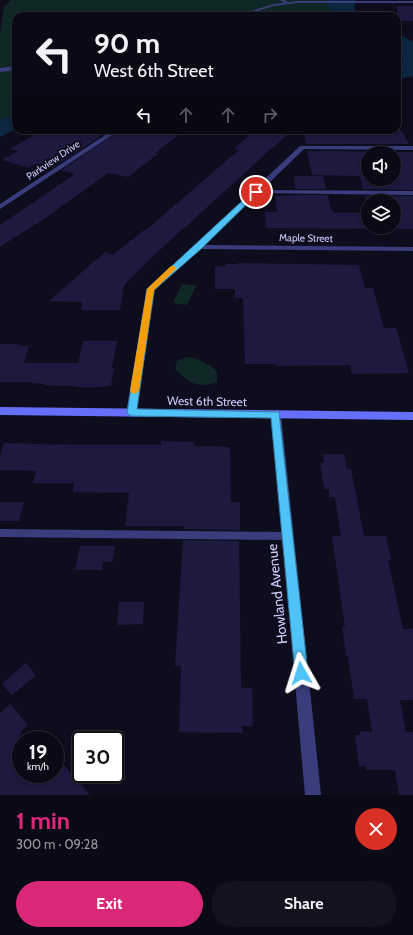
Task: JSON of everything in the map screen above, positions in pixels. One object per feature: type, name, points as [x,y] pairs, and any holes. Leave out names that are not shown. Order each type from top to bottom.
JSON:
[{"type":"street","points":[[247,12],[287,3],[313,1],[413,2]]},
{"type":"street","points":[[0,70],[12,68]]},
{"type":"street","name":"Parkview Drive","points":[[0,207],[111,134]]},
{"type":"street","points":[[131,413],[151,289],[198,247],[302,147],[413,148]]},
{"type":"street","name":"Maple Street","points":[[198,247],[413,249]]},
{"type":"street","name":"West 6th Street","points":[[0,411],[413,416]]},
{"type":"street","name":"Howland Avenue","points":[[276,414],[313,795]]},
{"type":"lane","points":[[282,0],[287,3]]},
{"type":"lane","points":[[256,192],[413,193]]},
{"type":"lane","points":[[0,533],[288,536]]},
{"type":"green space","points":[[11,0],[327,0],[331,12],[12,12],[12,115],[0,120],[0,34],[4,7]]},
{"type":"green space","points":[[182,284],[196,286],[187,305],[173,303]]},
{"type":"green space","points":[[187,357],[203,362],[217,371],[217,382],[199,385],[185,378],[175,369],[177,361]]},
{"type":"water","points":[[327,0],[355,0],[354,9],[357,12],[332,12]]},
{"type":"water","points":[[401,35],[413,42],[413,76],[401,78],[401,63],[403,61],[401,58]]},
{"type":"water","points":[[12,115],[12,131],[0,137],[0,120]]},
{"type":"building","points":[[397,6],[413,6],[413,21],[401,21],[401,12],[397,12]]},
{"type":"building","points":[[401,130],[409,144],[306,144],[304,134],[401,134]]},
{"type":"building","points":[[36,134],[104,134],[52,168],[34,164],[29,168],[2,160],[18,151],[10,149]]},
{"type":"building","points":[[115,134],[168,134],[177,136],[155,153],[159,153],[128,177],[108,173],[44,219],[0,247],[0,225],[75,174],[61,170]]},
{"type":"building","points":[[251,134],[288,134],[151,258],[124,285],[120,310],[81,310],[83,302],[49,301],[105,252],[113,255],[144,230],[146,230],[239,150],[234,149]]},
{"type":"building","points":[[307,151],[361,152],[361,180],[360,176],[312,175]]},
{"type":"building","points":[[401,152],[413,152],[413,190],[363,189],[362,186],[401,186]]},
{"type":"building","points":[[294,176],[323,176],[326,189],[295,189]]},
{"type":"building","points":[[328,195],[331,210],[333,210],[334,213],[361,213],[361,229],[266,228],[265,212],[277,212],[275,196]]},
{"type":"building","points":[[401,196],[413,196],[413,229],[401,229]]},
{"type":"building","points":[[226,264],[359,265],[365,288],[373,288],[384,328],[396,328],[409,373],[352,374],[350,365],[277,366],[276,364],[245,364],[243,300],[242,298],[235,298],[235,289],[215,289],[215,266],[226,267]]},
{"type":"building","points":[[83,341],[117,341],[112,368],[114,368],[111,385],[103,387],[74,387],[44,385],[32,383],[33,382],[0,382],[0,344],[20,344],[19,346],[29,346],[24,363],[78,363]]},
{"type":"building","points":[[161,441],[194,442],[194,446],[230,447],[231,502],[240,502],[240,530],[184,529],[184,526],[125,526],[129,493],[73,492],[74,483],[33,483],[36,471],[0,470],[0,456],[4,443],[161,445]]},
{"type":"building","points":[[323,454],[344,454],[347,469],[351,469],[364,536],[386,536],[391,560],[388,560],[403,629],[413,629],[413,700],[400,700],[406,732],[413,732],[413,795],[399,795],[395,770],[366,770],[365,766],[359,766],[355,735],[360,735],[360,731],[372,732],[367,699],[354,699],[348,656],[346,656],[342,627],[345,627],[332,536],[341,536],[335,497],[329,497],[329,490],[325,489],[323,484],[320,463],[324,463]]},
{"type":"building","points":[[0,502],[24,502],[19,521],[0,521]]},
{"type":"building","points":[[183,540],[239,541],[241,686],[242,688],[252,688],[253,726],[242,726],[243,733],[179,732],[181,666],[175,666]]},
{"type":"building","points":[[80,546],[115,546],[112,562],[103,562],[102,570],[75,570]]},
{"type":"building","points":[[119,602],[144,602],[143,624],[117,625]]},
{"type":"building","points":[[26,663],[36,675],[12,695],[2,684]]},
{"type":"building","points":[[10,704],[28,725],[21,731],[12,731],[12,783],[64,783],[64,765],[72,774],[72,783],[80,783],[90,795],[0,795],[0,713]]},
{"type":"slow traffic","points":[[135,391],[151,289],[174,268]]},
{"type":"route","points":[[256,192],[151,289],[131,413],[276,414],[301,673]]}]
